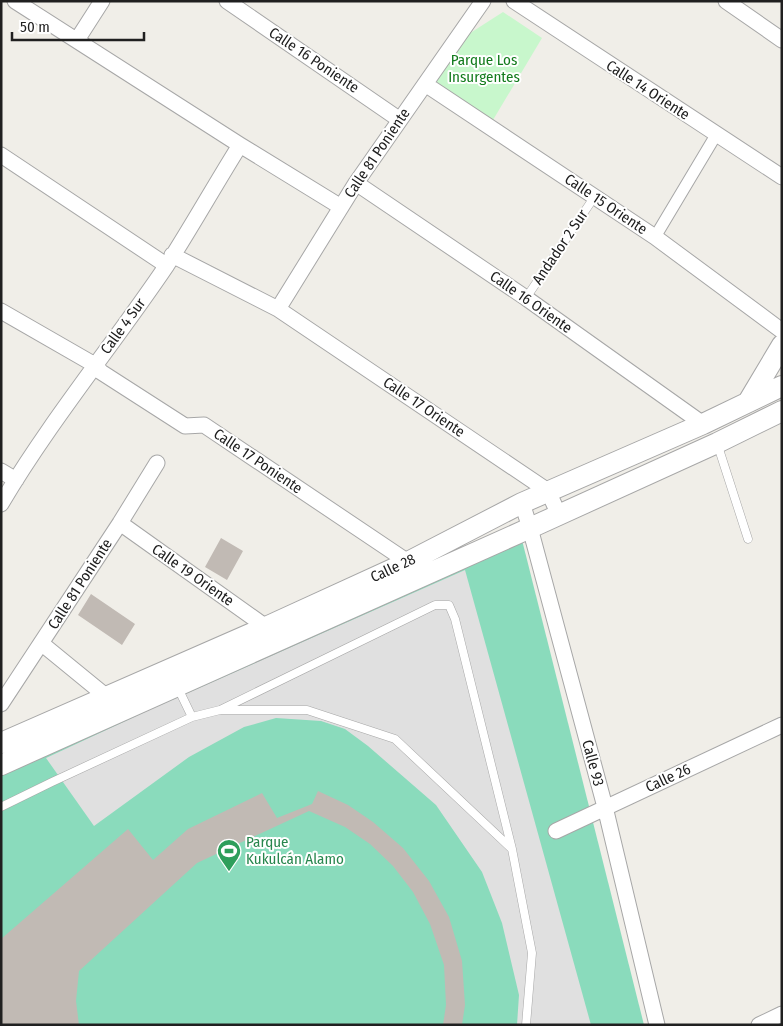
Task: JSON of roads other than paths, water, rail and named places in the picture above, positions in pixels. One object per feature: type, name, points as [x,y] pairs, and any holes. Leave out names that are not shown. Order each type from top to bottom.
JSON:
[{"type":"street","points":[[15,1],[240,145],[341,207]]},
{"type":"street","points":[[77,40],[102,1]]},
{"type":"street","name":"Calle 16 Poniente","points":[[227,1],[400,120]]},
{"type":"street","name":"Calle 81 Poniente","points":[[278,309],[356,183],[483,1]]},
{"type":"street","name":"Calle 14 Oriente","points":[[514,1],[782,177]]},
{"type":"street","points":[[726,1],[782,40]]},
{"type":"street","name":"Calle 15 Oriente","points":[[425,84],[655,237],[782,331]]},
{"type":"street","points":[[655,237],[716,135]]},
{"type":"street","name":"Calle 4 Sur","points":[[1,504],[169,260],[240,145]]},
{"type":"street","points":[[1,155],[169,260]]},
{"type":"street","name":"Calle 16 Oriente","points":[[356,183],[526,298],[704,424]]},
{"type":"street","name":"Calle 17 Oriente","points":[[169,260],[278,309],[548,492],[559,514]]},
{"type":"street","name":"Calle 17 Poniente","points":[[1,311],[95,365],[101,372],[185,426],[204,425],[408,562]]},
{"type":"street","points":[[748,402],[782,345]]},
{"type":"street","name":"Calle 28","points":[[1,765],[173,678],[266,627],[408,562],[522,503],[704,424],[782,386]]},
{"type":"street","name":"Calle 28","points":[[1,743],[107,697],[173,678],[530,528],[782,412]]},
{"type":"street","name":"Calle 81 Poniente","points":[[1,704],[120,523],[157,463]]},
{"type":"street","points":[[1,471],[16,480]]},
{"type":"street","name":"Calle 93","points":[[522,503],[605,807],[657,1025]]},
{"type":"street","name":"Calle 19 Oriente","points":[[120,523],[266,627]]},
{"type":"street","points":[[41,643],[107,697]]},
{"type":"street","name":"Calle 26","points":[[556,831],[782,725]]},
{"type":"street","points":[[758,1025],[782,1014]]},
{"type":"lane","name":"Andador 2 Sur","points":[[526,298],[595,196]]},
{"type":"lane","points":[[717,443],[748,539]]},
{"type":"lane","points":[[1,807],[192,717],[220,710],[435,605],[449,605],[455,619],[512,849],[532,953],[526,1025]]},
{"type":"lane","points":[[173,678],[192,717]]},
{"type":"lane","points":[[220,710],[307,710],[395,739],[512,849]]},
{"type":"place","name":"Parque Kukulcán Alamo","points":[[229,872]]},
{"type":"park label","name":"Parque Los Insurgentes","points":[[484,68]]}]
